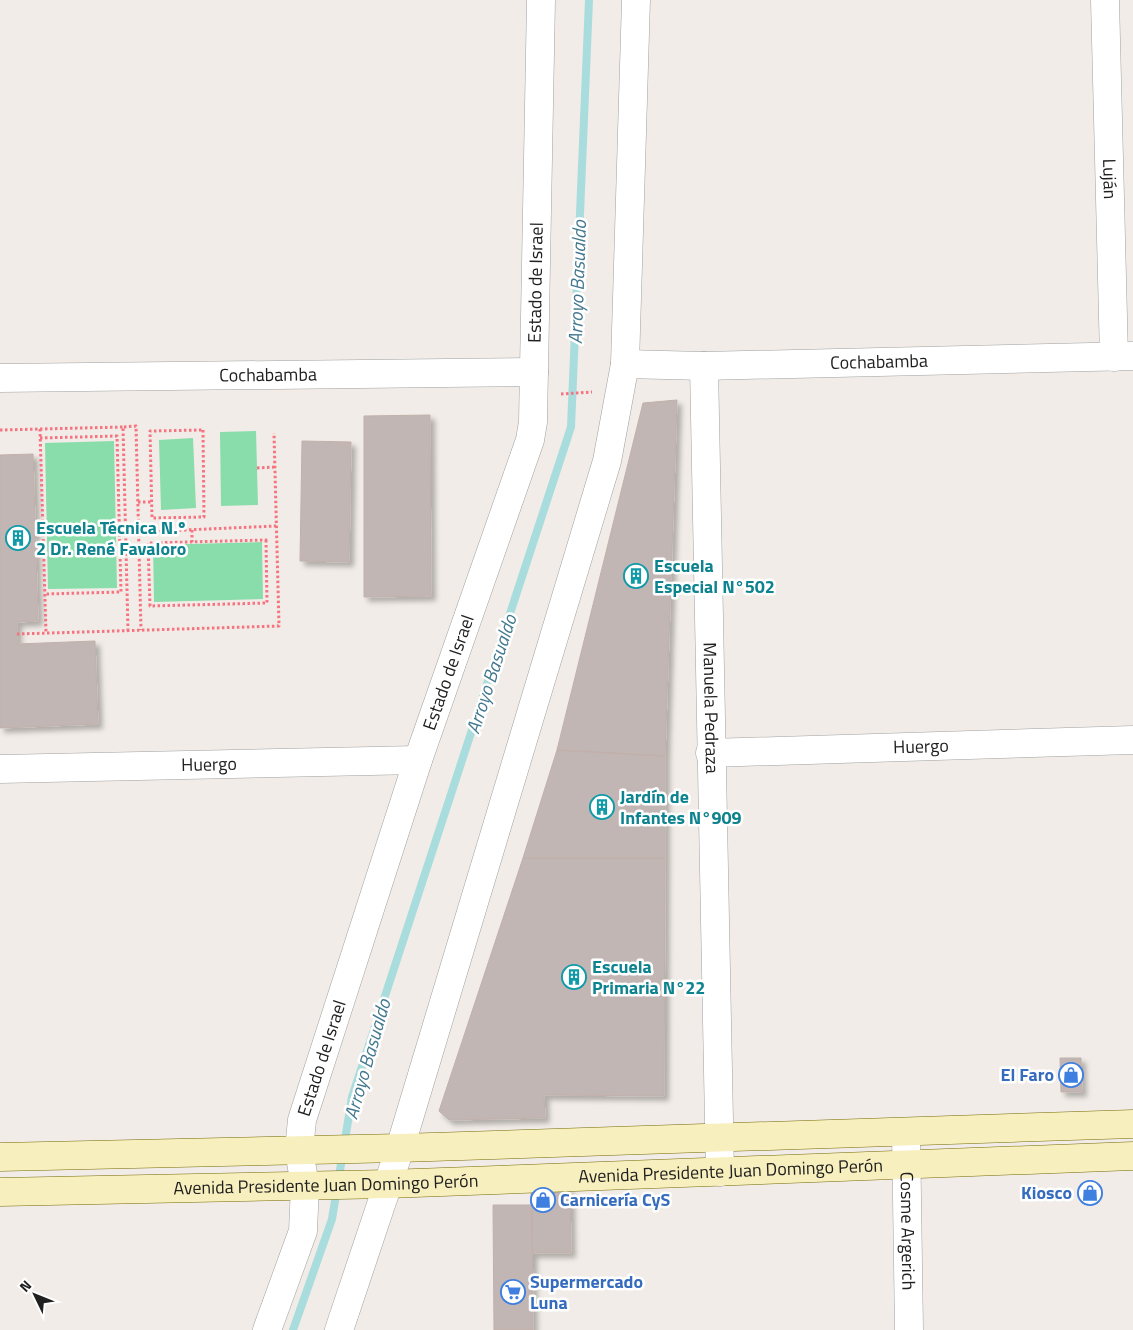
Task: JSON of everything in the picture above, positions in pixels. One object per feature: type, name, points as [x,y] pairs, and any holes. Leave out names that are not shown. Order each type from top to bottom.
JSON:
[{"type":"main road","name":"Avenida Presidente Juan Domingo Perón","points":[[0,1157],[400,1148],[1133,1124]]},
{"type":"main road","name":"Avenida Presidente Juan Domingo Perón","points":[[0,1192],[388,1184],[1133,1156]]},
{"type":"street","name":"Estado de Israel","points":[[267,1330],[303,1231],[305,1186],[298,1150],[302,1120],[418,760],[530,440],[533,422],[541,0]]},
{"type":"street","points":[[339,1330],[400,1148],[607,461],[626,364],[636,0]]},
{"type":"street","name":"Luján","points":[[1105,0],[1123,356]]},
{"type":"street","name":"Cochabamba","points":[[626,364],[704,366],[1123,356]]},
{"type":"street","name":"Manuela Pedraza","points":[[704,366],[710,753],[720,1172]]},
{"type":"street","name":"Cochabamba","points":[[0,378],[534,372]]},
{"type":"street","name":"Huergo","points":[[710,753],[1133,740]]},
{"type":"street","name":"Huergo","points":[[0,769],[418,760]]},
{"type":"street","name":"Cosme Argerich","points":[[906,1132],[909,1330]]},
{"type":"path","points":[[555,394],[591,392]]},
{"type":"path","points":[[0,430],[136,426],[141,630]]},
{"type":"path","points":[[123,427],[128,631]]},
{"type":"path","points":[[40,429],[46,634]]},
{"type":"path","points":[[203,430],[204,517],[152,518],[152,502],[150,431],[203,430]]},
{"type":"path","points":[[17,634],[279,626],[274,433]]},
{"type":"path","points":[[40,438],[117,436],[121,592],[45,594]]},
{"type":"path","points":[[257,468],[274,467]]},
{"type":"path","points":[[138,502],[152,502]]},
{"type":"path","points":[[119,512],[125,512]]},
{"type":"path","points":[[139,532],[276,526]]},
{"type":"path","points":[[192,530],[192,542]]},
{"type":"path","points":[[266,540],[267,603],[150,606],[148,543],[192,542],[266,540]]},
{"type":"path","points":[[120,572],[126,572]]},
{"type":"green space","points":[[256,431],[258,505],[221,506],[220,432]]},
{"type":"green space","points":[[193,438],[196,508],[161,510],[159,440]]},
{"type":"green space","points":[[114,441],[117,588],[48,589],[45,443]]},
{"type":"green space","points":[[262,542],[263,599],[154,602],[153,545]]},
{"type":"building","name":"Escuela Especial N°502","points":[[677,400],[665,756],[557,750],[643,403]]},
{"type":"building","points":[[430,415],[431,596],[364,597],[364,416]]},
{"type":"building","points":[[302,441],[351,442],[349,562],[300,561]]},
{"type":"building","name":"Escuela Técnica N.º 2 Dr. René Favaloro","points":[[33,454],[38,621],[17,622],[17,644],[95,641],[98,724],[0,728],[0,455]]},
{"type":"building","name":"Jardín de Infantes N°909","points":[[557,750],[665,756],[665,858],[523,858]]},
{"type":"building","name":"Escuela Primaria N°22","points":[[523,858],[665,858],[664,1096],[544,1095],[545,1118],[449,1120],[439,1111]]},
{"type":"building","name":"El Faro","points":[[1060,1058],[1081,1058],[1082,1092],[1061,1092]]},
{"type":"building","points":[[531,1189],[570,1189],[571,1253],[532,1253]]},
{"type":"building","name":"Supermercado Luna","points":[[493,1205],[532,1205],[533,1330],[494,1330]]},
{"type":"waterway","name":"Arroyo Basualdo","points":[[293,1330],[332,1219],[352,1097],[571,427],[589,0]]},
{"type":"place","name":"Escuela Técnica N.º 2 Dr. René Favaloro","points":[[18,538]]},
{"type":"place","name":"Escuela Especial N°502","points":[[636,576]]},
{"type":"place","name":"Jardín de Infantes N°909","points":[[602,807]]},
{"type":"place","name":"Escuela Primaria N°22","points":[[574,977]]},
{"type":"place","name":"El Faro","points":[[1071,1075]]},
{"type":"place","name":"Kiosco","points":[[1090,1193]]},
{"type":"place","name":"Carnicería CyS","points":[[543,1200]]},
{"type":"place","name":"Supermercado Luna","points":[[513,1292]]}]
